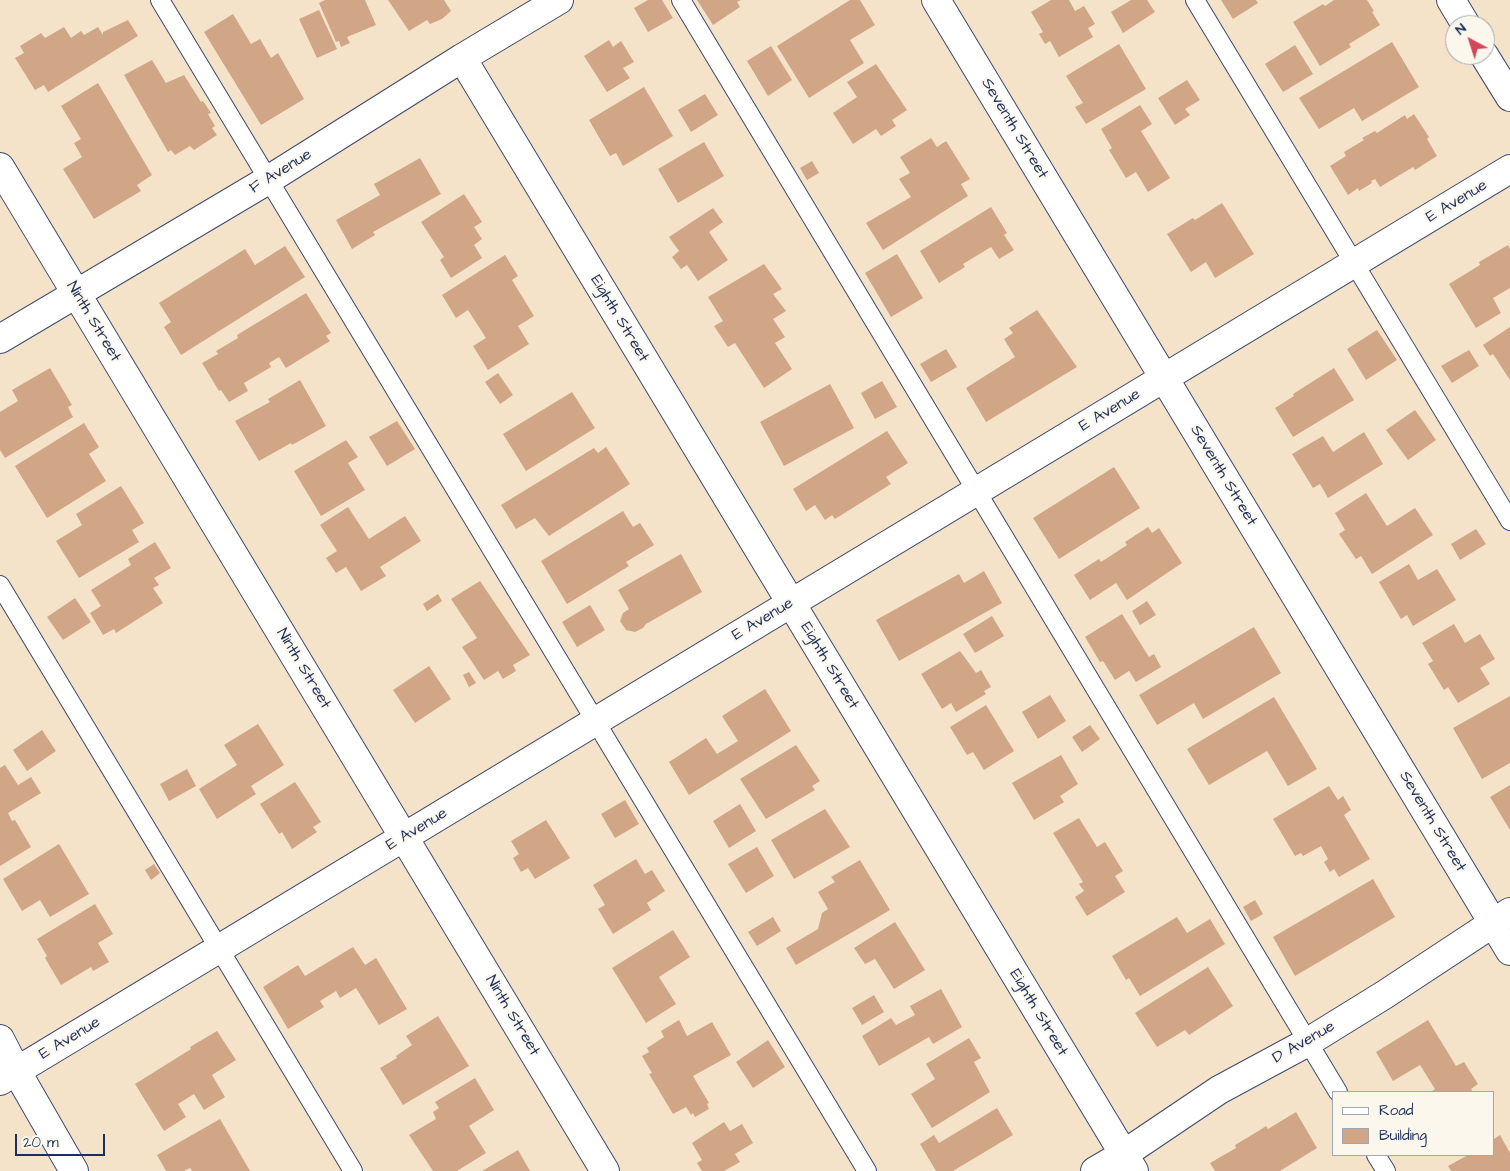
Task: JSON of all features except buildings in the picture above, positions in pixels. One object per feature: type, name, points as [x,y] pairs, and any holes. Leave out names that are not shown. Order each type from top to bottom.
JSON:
[{"type":"street","name":"F Avenue","points":[[0,339],[268,180],[462,58],[559,0]]},
{"type":"street","name":"Seventh Street","points":[[936,0],[1164,378],[1502,918],[1510,951]]},
{"type":"street","points":[[1451,0],[1460,15]]},
{"type":"street","name":"Eighth Street","points":[[462,58],[1129,1163]]},
{"type":"street","points":[[1490,65],[1510,97]]},
{"type":"street","name":"Ninth Street","points":[[0,168],[605,1171]]},
{"type":"street","name":"E Avenue","points":[[8,1076],[1510,169]]},
{"type":"street","name":"D Avenue","points":[[1095,1171],[1129,1163],[1219,1090],[1308,1042],[1502,918]]},
{"type":"street","points":[[0,1039],[8,1076],[74,1171]]},
{"type":"lane","points":[[160,0],[867,1171]]},
{"type":"lane","points":[[681,0],[1337,1091]]},
{"type":"lane","points":[[1196,0],[1510,521]]},
{"type":"lane","points":[[0,586],[354,1171]]},
{"type":"lane","points":[[1377,1156],[1386,1171]]}]
